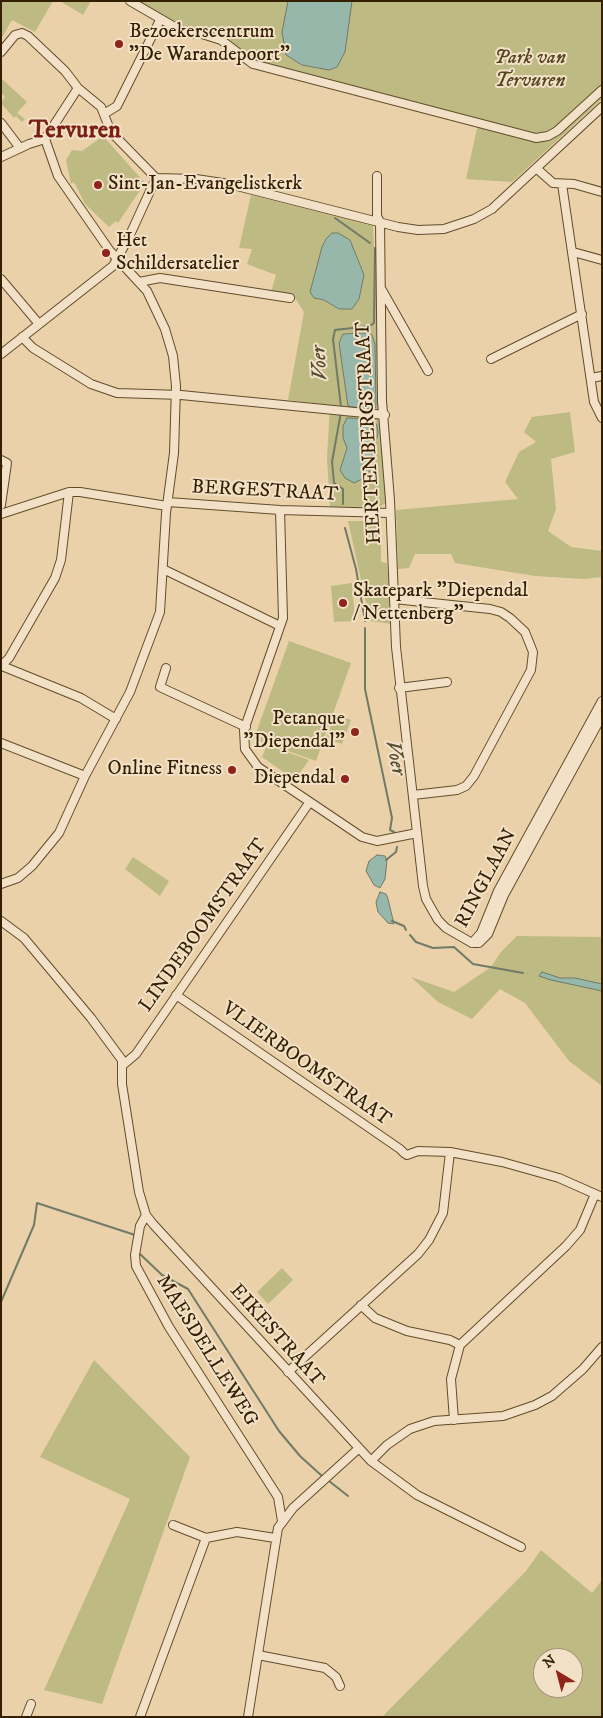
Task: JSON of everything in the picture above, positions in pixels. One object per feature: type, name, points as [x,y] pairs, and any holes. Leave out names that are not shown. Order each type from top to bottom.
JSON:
[{"type":"street","points":[[130,1],[185,33],[202,34],[221,40],[253,64],[536,138],[548,136],[557,131],[602,90]]},
{"type":"street","points":[[104,114],[117,106],[160,20]]},
{"type":"street","points":[[1,52],[13,36],[22,33],[28,36],[58,65],[78,88],[97,103],[104,114],[107,126],[111,132],[156,178],[196,179],[229,184],[418,230],[444,229],[459,226],[492,209],[602,106]]},
{"type":"street","points":[[1,157],[45,139],[78,88]]},
{"type":"street","points":[[1,123],[20,148]]},
{"type":"street","points":[[1,884],[18,878],[44,854],[59,833],[85,776],[130,692],[160,612],[176,394],[175,364],[165,330],[147,291],[118,260],[58,176],[45,139]]},
{"type":"street","points":[[536,168],[553,183],[574,184],[602,192]]},
{"type":"street","name":"HERTENBERGSTRAAT","points":[[378,176],[377,216],[380,222],[382,401],[385,415],[399,688],[424,893],[430,907],[446,928],[472,943]]},
{"type":"street","points":[[1,354],[113,266],[118,260],[156,178]]},
{"type":"street","points":[[562,184],[594,402],[602,418]]},
{"type":"street","points":[[573,252],[602,260]]},
{"type":"street","points":[[139,282],[150,278],[160,278],[290,298]]},
{"type":"street","points":[[1,279],[39,324]]},
{"type":"street","points":[[381,289],[428,371]]},
{"type":"street","points":[[491,359],[582,314]]},
{"type":"street","points":[[22,337],[41,354],[100,388],[122,394],[176,394],[385,415]]},
{"type":"street","points":[[591,378],[602,376]]},
{"type":"street","points":[[1,460],[7,463],[1,505]]},
{"type":"street","points":[[1,514],[69,492],[61,560],[55,578],[9,658],[1,666],[81,698],[116,719]]},
{"type":"street","name":"BERGESTRAAT","points":[[69,492],[167,504],[390,513]]},
{"type":"street","points":[[280,510],[283,618],[246,726],[243,742],[252,762],[352,832],[367,839],[377,841],[417,833]]},
{"type":"street","points":[[163,570],[280,626]]},
{"type":"street","points":[[394,600],[490,609],[501,612],[524,632],[533,652],[531,670],[474,776],[466,786],[458,790],[413,795]]},
{"type":"street","points":[[166,668],[160,687],[246,726]]},
{"type":"street","points":[[399,688],[447,682]]},
{"type":"street","name":"RINGLAAN","points":[[472,943],[481,933],[498,891],[602,701]]},
{"type":"street","name":"RINGLAAN","points":[[472,943],[479,943],[488,934],[504,896],[602,716]]},
{"type":"street","points":[[1,743],[85,776]]},
{"type":"street","name":"LINDEBOOMSTRAAT","points":[[123,1064],[136,1054],[309,803]]},
{"type":"street","points":[[1,921],[24,938],[65,986],[100,1030],[123,1064]]},
{"type":"street","name":"VLIERBOOMSTRAAT","points":[[176,995],[407,1155],[418,1150],[450,1152]]},
{"type":"street","name":"EIKESTRAAT","points":[[123,1064],[122,1084],[139,1192],[146,1216],[371,1462],[416,1496],[521,1547]]},
{"type":"street","points":[[288,1372],[418,1254],[439,1225],[446,1196],[450,1152],[502,1162],[559,1178],[599,1196],[580,1230],[566,1246],[460,1345],[451,1379],[454,1420]]},
{"type":"street","name":"MAESDELLEWEG","points":[[146,1216],[140,1226],[135,1255],[136,1266],[169,1327],[278,1497],[282,1521]]},
{"type":"street","points":[[361,1305],[375,1318],[407,1331],[450,1340],[460,1345]]},
{"type":"street","points":[[371,1462],[387,1445],[410,1429],[434,1421],[503,1416],[535,1405],[552,1396],[602,1347]]},
{"type":"street","points":[[248,1717],[275,1538],[282,1521],[297,1504],[358,1449]]},
{"type":"street","points":[[278,1497],[290,1504],[297,1504]]},
{"type":"street","points":[[173,1525],[206,1538],[237,1532],[275,1538]]},
{"type":"street","points":[[140,1717],[206,1538]]},
{"type":"street","points":[[258,1655],[325,1668],[336,1677],[340,1686]]},
{"type":"street","points":[[26,1717],[31,1704]]},
{"type":"green space","points":[[1,1],[53,1],[35,32],[12,20],[1,39]]},
{"type":"green space","points":[[60,1],[91,1],[83,15]]},
{"type":"green space","name":"Park van Tervuren","points":[[137,1],[602,1],[602,99],[512,182],[466,179],[479,119],[255,60],[223,36],[203,30],[186,29]]},
{"type":"green space","points":[[1,78],[27,102],[17,113],[25,119],[22,122],[16,116],[14,118],[1,103],[5,97],[1,92]]},
{"type":"green space","points":[[103,136],[145,183],[118,223],[116,221],[109,227],[85,204],[74,182],[71,184],[66,160],[72,150],[82,151]]},
{"type":"green space","points":[[251,195],[373,226],[386,503],[375,510],[330,508],[327,458],[330,405],[288,400],[304,312],[295,298],[270,295],[276,275],[247,264],[252,249],[239,248]],"holes":[[[338,233],[350,240],[364,275],[359,299],[352,309],[339,309],[324,300],[316,299],[311,288],[324,241]],[[366,333],[373,338],[375,344],[376,407],[371,410],[348,406],[339,343],[343,334]],[[347,418],[372,419],[377,425],[378,433],[368,475],[343,459],[347,448]]]},
{"type":"green space","points":[[570,412],[575,452],[551,459],[556,509],[548,531],[571,547],[602,551],[602,577],[584,579],[535,576],[455,563],[451,554],[415,554],[409,568],[398,569],[396,510],[518,499],[505,482],[519,452],[536,442],[524,432],[532,417]]},
{"type":"green space","points":[[348,521],[381,521],[381,562],[387,563],[392,624],[370,621]]},
{"type":"green space","name":"Skatepark \"Diependal / Nettenberg\"","points":[[352,583],[355,621],[334,622],[331,586]]},
{"type":"green space","points":[[289,641],[351,663],[316,761],[254,739]]},
{"type":"green space","points":[[335,714],[351,720],[342,744],[326,738]]},
{"type":"green space","name":"Petanque \"Diependal\"","points":[[357,726],[360,727],[360,737],[353,738],[350,737],[349,730],[350,727]]},
{"type":"green space","points":[[267,745],[309,760],[295,780],[262,757]]},
{"type":"green space","points":[[133,857],[169,881],[160,896],[125,869]]},
{"type":"green space","points":[[517,936],[602,937],[602,1086],[569,1061],[525,1003],[500,989],[472,1019],[438,1002],[411,977],[454,992],[491,967],[501,952]]},
{"type":"green space","points":[[282,1268],[293,1280],[268,1304],[257,1292]]},
{"type":"green space","points":[[94,1360],[190,1457],[102,1704],[44,1690],[130,1499],[40,1457]]},
{"type":"green space","points":[[541,1550],[592,1593],[602,1580],[602,1717],[382,1717],[526,1571]]},
{"type":"shaded area","points":[[288,1],[352,1],[345,52],[337,67],[329,70],[302,65],[286,55],[282,32]]},
{"type":"shaded area","points":[[332,233],[338,233],[350,240],[364,275],[359,299],[352,309],[339,309],[324,300],[314,298],[310,292],[322,247]]},
{"type":"shaded area","points":[[366,333],[372,335],[375,344],[376,407],[371,410],[348,406],[339,343],[343,334]]},
{"type":"shaded area","points":[[347,418],[372,419],[377,425],[378,433],[368,476],[354,483],[345,478],[340,470],[347,448],[343,438],[343,426]]},
{"type":"shaded area","points":[[377,855],[385,856],[387,860],[385,879],[380,888],[374,885],[366,871],[369,861]]},
{"type":"shaded area","points":[[380,892],[386,894],[394,924],[388,923],[378,912],[376,902]]},
{"type":"shaded area","points":[[542,972],[560,978],[575,978],[602,984],[602,991],[539,976]]},
{"type":"waterway","name":"Voer","points":[[335,218],[370,243]]},
{"type":"waterway","name":"Voer","points":[[341,407],[333,339],[335,330],[370,326],[374,323],[375,248]]},
{"type":"waterway","name":"Voer","points":[[341,412],[332,462],[334,483],[343,489],[343,504]]},
{"type":"waterway","name":"Voer","points":[[345,528],[356,569],[365,621]]},
{"type":"waterway","name":"Voer","points":[[365,628],[365,689],[392,818],[390,830],[394,832]]},
{"type":"waterway","name":"Voer","points":[[386,860],[396,852],[397,847]]},
{"type":"waterway","name":"Voer","points":[[392,921],[404,926],[406,930]]},
{"type":"waterway","name":"Voer","points":[[410,935],[416,942],[433,948],[454,947],[473,964],[523,973]]},
{"type":"waterway","points":[[1,1302],[34,1225],[37,1203],[135,1235],[133,1244]]},
{"type":"waterway","points":[[140,1254],[162,1275],[188,1289],[279,1431],[300,1456],[322,1476]]},
{"type":"waterway","points":[[329,1481],[348,1496]]},
{"type":"place","name":"Bezoekerscentrum \"De Warandepoort\"","points":[[119,44]]},
{"type":"place","name":"Sint-Jan-Evangelistkerk","points":[[98,185]]},
{"type":"place","name":"Het Schildersatelier","points":[[106,253]]},
{"type":"place","name":"Skatepark \"Diependal / Nettenberg\"","points":[[343,603]]},
{"type":"place","name":"Petanque \"Diependal\"","points":[[355,732]]},
{"type":"place","name":"Online Fitness","points":[[232,770]]},
{"type":"place","name":"Diependal","points":[[345,779]]},
{"type":"district","name":"Tervuren","points":[[75,132]]}]
